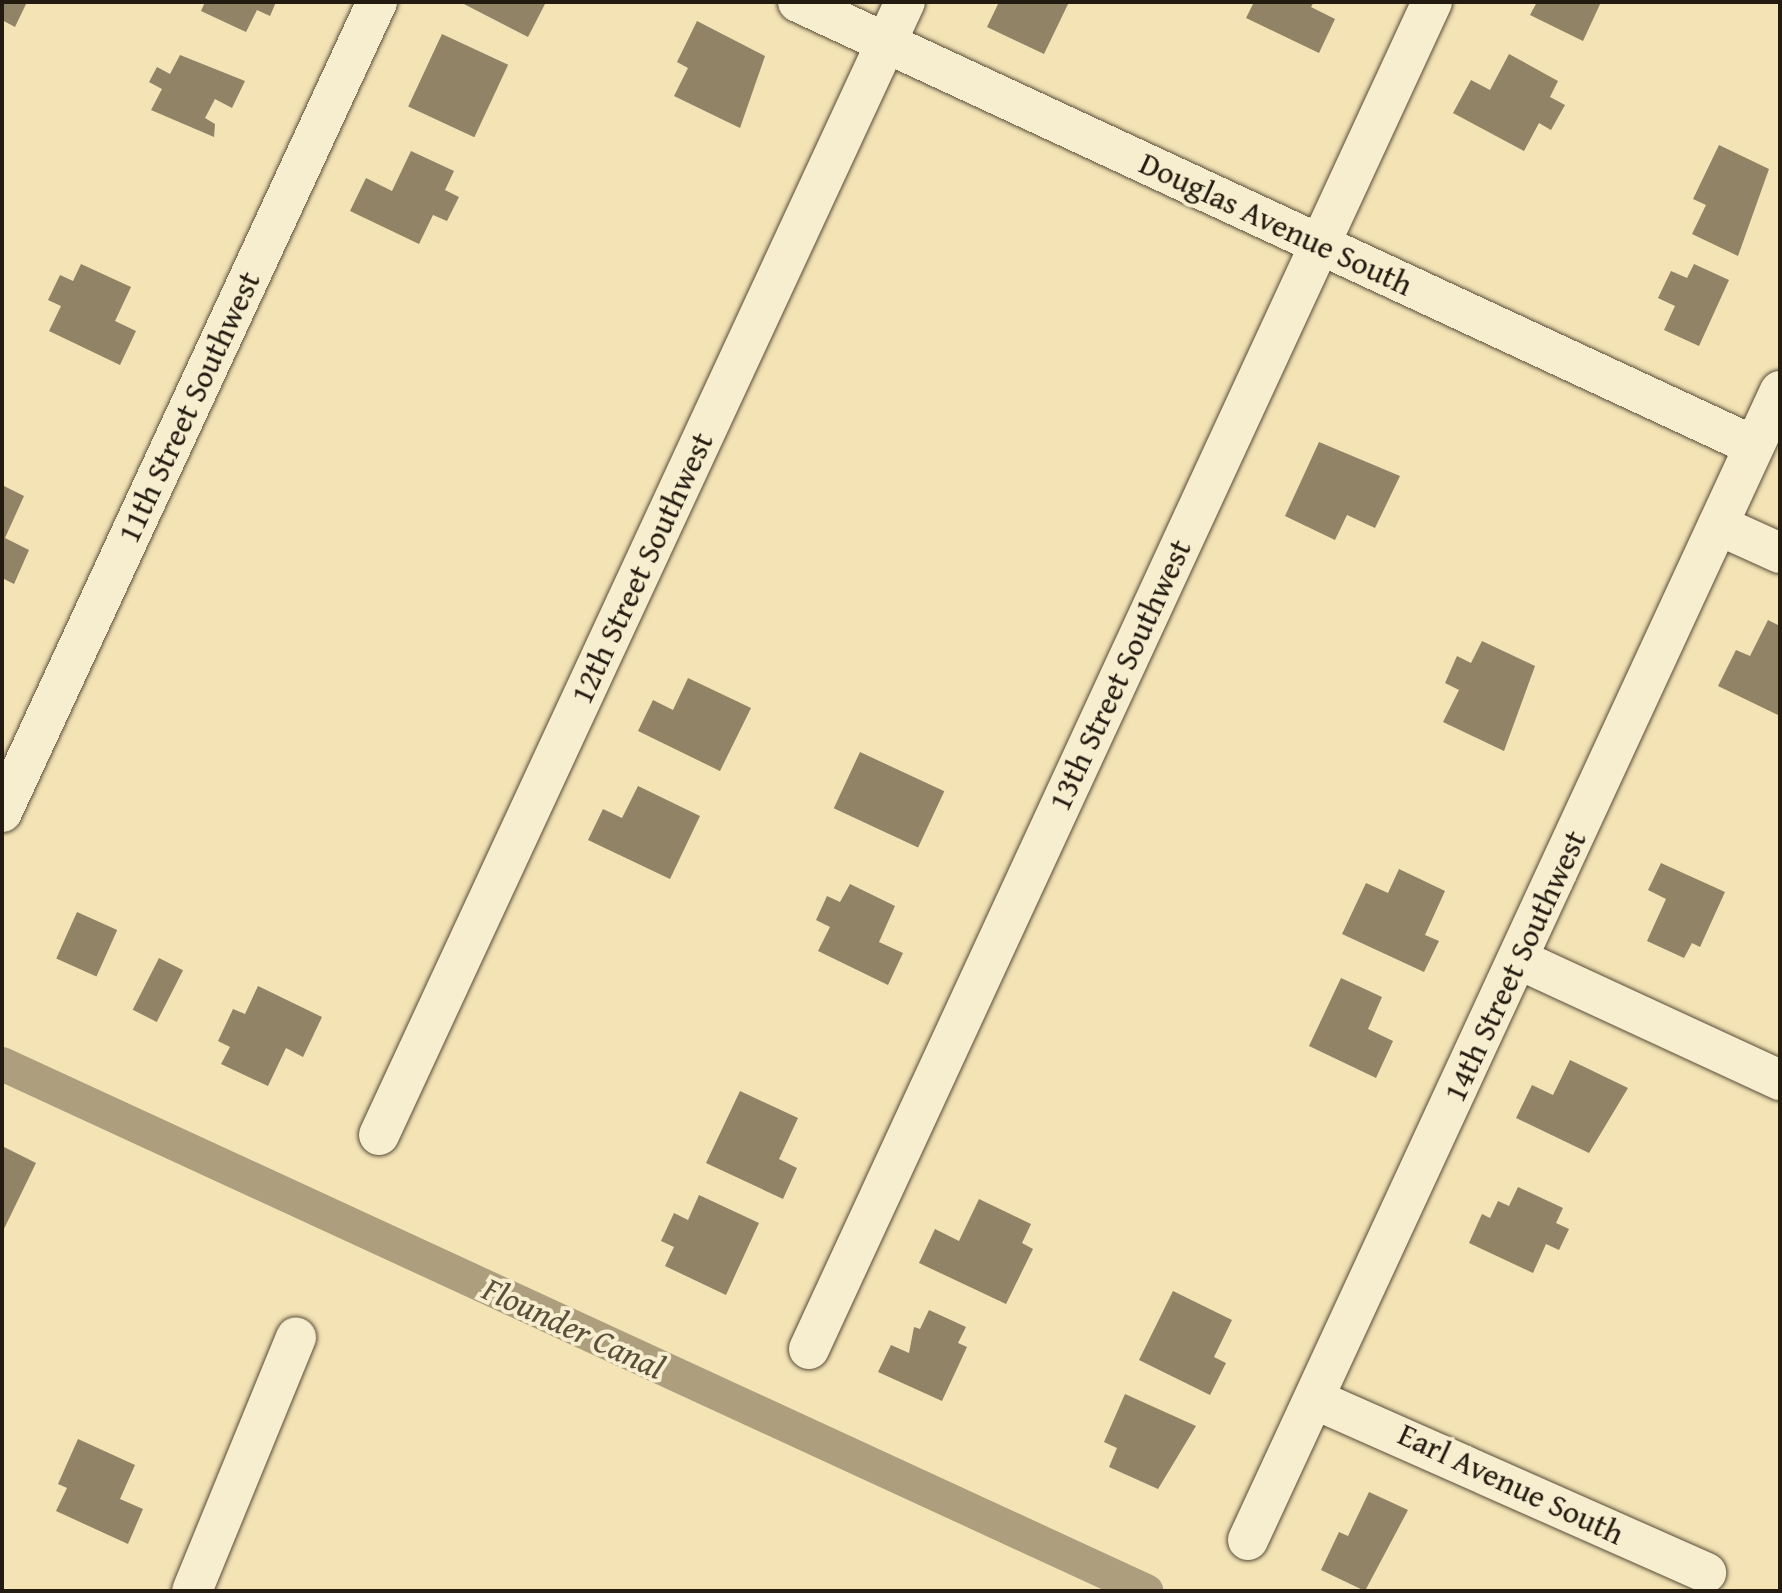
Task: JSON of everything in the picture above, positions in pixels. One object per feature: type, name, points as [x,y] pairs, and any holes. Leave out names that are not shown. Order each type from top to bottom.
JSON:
[{"type":"street","name":"11th Street Southwest","points":[[2,812],[377,2]]},
{"type":"street","name":"Douglas Avenue South","points":[[798,2],[1754,446]]},
{"type":"street","name":"12th Street Southwest","points":[[379,1135],[905,2]]},
{"type":"street","name":"13th Street Southwest","points":[[809,1349],[1317,244],[1432,2]]},
{"type":"street","name":"14th Street Southwest","points":[[1248,1540],[1780,391]]},
{"type":"street","points":[[1718,525],[1780,553]]},
{"type":"street","points":[[1518,959],[1780,1080]]},
{"type":"street","points":[[192,1591],[296,1337]]},
{"type":"street","name":"Earl Avenue South","points":[[1314,1399],[1706,1573]]},
{"type":"building","points":[[2,2],[27,2],[15,27],[2,20]]},
{"type":"building","points":[[205,2],[276,2],[270,16],[257,10],[246,32],[201,11]]},
{"type":"building","points":[[460,2],[546,2],[528,37]]},
{"type":"building","points":[[999,2],[1069,2],[1044,54],[987,27]]},
{"type":"building","points":[[1254,2],[1314,2],[1311,7],[1335,19],[1319,53],[1246,18]]},
{"type":"building","points":[[1537,2],[1601,2],[1583,41],[1530,15]]},
{"type":"building","points":[[697,21],[765,56],[740,128],[674,96],[688,68],[677,62]]},
{"type":"building","points":[[442,34],[508,65],[474,137],[408,107]]},
{"type":"building","points":[[1509,54],[1558,81],[1550,97],[1565,105],[1551,130],[1539,123],[1524,151],[1453,113],[1471,80],[1490,90]]},
{"type":"building","points":[[180,55],[245,81],[232,108],[215,99],[205,118],[215,124],[214,137],[151,110],[162,89],[149,82],[157,67],[170,74]]},
{"type":"building","points":[[1719,145],[1769,169],[1738,256],[1692,234],[1706,205],[1693,199]]},
{"type":"building","points":[[411,151],[454,171],[445,190],[459,197],[447,221],[433,215],[419,244],[350,211],[366,178],[392,191]]},
{"type":"building","points":[[81,264],[131,287],[115,321],[136,331],[120,365],[49,331],[61,306],[48,300],[60,275],[73,281]]},
{"type":"building","points":[[1694,264],[1729,280],[1699,346],[1664,330],[1675,306],[1658,298],[1671,271],[1687,278]]},
{"type":"building","points":[[1319,442],[1400,476],[1375,528],[1347,515],[1335,540],[1285,516]]},
{"type":"building","points":[[2,485],[24,496],[5,538],[29,550],[14,584],[2,578]]},
{"type":"building","points":[[1768,620],[1780,626],[1780,716],[1718,686],[1736,650],[1750,656]]},
{"type":"building","points":[[1482,641],[1535,666],[1504,751],[1443,722],[1459,690],[1445,683],[1457,656],[1471,663]]},
{"type":"building","points":[[688,678],[751,708],[720,771],[638,731],[653,700],[673,710]]},
{"type":"building","points":[[860,752],[944,791],[918,847],[834,808]]},
{"type":"building","points":[[638,786],[700,816],[670,879],[588,840],[603,809],[622,818]]},
{"type":"building","points":[[1661,863],[1725,892],[1700,947],[1692,943],[1684,958],[1647,941],[1666,899],[1648,890]]},
{"type":"building","points":[[1399,869],[1445,891],[1425,935],[1439,941],[1424,972],[1342,934],[1366,883],[1388,893]]},
{"type":"building","points":[[850,884],[895,906],[879,942],[903,953],[888,985],[818,951],[830,927],[816,920],[827,896],[840,902]]},
{"type":"building","points":[[77,912],[117,930],[96,976],[56,959]]},
{"type":"building","points":[[159,958],[183,970],[157,1022],[133,1010]]},
{"type":"building","points":[[1341,978],[1382,997],[1368,1029],[1393,1041],[1376,1078],[1309,1046]]},
{"type":"building","points":[[258,986],[322,1017],[303,1057],[286,1048],[268,1086],[221,1064],[230,1047],[218,1041],[233,1009],[245,1014]]},
{"type":"building","points":[[1570,1060],[1628,1088],[1589,1153],[1516,1118],[1532,1085],[1553,1095]]},
{"type":"building","points":[[740,1091],[798,1118],[779,1159],[797,1168],[783,1199],[706,1163]]},
{"type":"building","points":[[2,1146],[36,1163],[2,1233]]},
{"type":"building","points":[[1518,1187],[1563,1208],[1556,1223],[1569,1229],[1559,1250],[1546,1244],[1533,1273],[1469,1243],[1482,1214],[1490,1218],[1498,1201],[1509,1206]]},
{"type":"building","points":[[699,1195],[759,1223],[726,1295],[665,1266],[674,1247],[661,1241],[674,1213],[688,1220]]},
{"type":"building","points":[[979,1199],[1031,1224],[1022,1243],[1033,1249],[1006,1304],[919,1263],[935,1229],[959,1241]]},
{"type":"building","points":[[1173,1291],[1232,1320],[1214,1357],[1226,1363],[1210,1395],[1139,1360]]},
{"type":"building","points":[[929,1310],[966,1327],[958,1343],[967,1347],[942,1401],[878,1372],[891,1345],[909,1353],[914,1327],[920,1329]]},
{"type":"building","points":[[1125,1394],[1196,1426],[1158,1489],[1109,1467],[1117,1448],[1104,1442]]},
{"type":"building","points":[[78,1439],[135,1465],[120,1499],[143,1509],[128,1544],[56,1511],[67,1488],[58,1484]]},
{"type":"building","points":[[1369,1492],[1408,1510],[1365,1591],[1321,1570],[1339,1532],[1348,1536]]},
{"type":"waterway","name":"Flounder Canal","points":[[2,1064],[1146,1591]]}]
